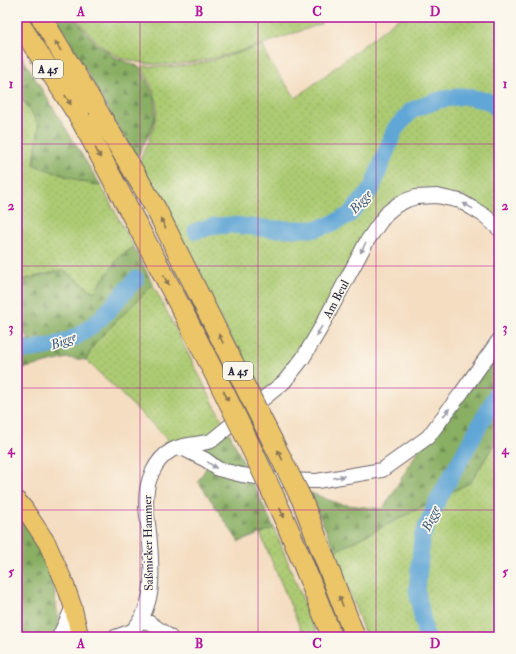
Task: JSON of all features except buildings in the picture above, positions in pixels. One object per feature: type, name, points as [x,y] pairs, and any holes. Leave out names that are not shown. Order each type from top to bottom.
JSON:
[{"type":"highway","name":"A 45","points":[[41,17],[156,209],[302,500],[355,637]]},
{"type":"highway","name":"A 45","points":[[17,20],[80,118],[181,308],[234,412],[282,514],[332,637]]},
{"type":"main road","points":[[17,500],[47,542],[73,607],[80,637]]},
{"type":"street","name":"Am Beul","points":[[175,449],[181,446],[211,441],[284,382],[303,358],[320,331],[367,241],[381,220],[388,212],[398,205],[406,200],[416,197],[437,196],[460,201],[485,216],[499,229]]},
{"type":"street","points":[[175,449],[186,450],[206,460],[218,469],[242,475],[277,480],[317,481],[382,470],[428,437],[499,340]]},
{"type":"street","name":"Saßmicker Hammer","points":[[115,637],[130,634],[140,620],[147,606],[151,578],[151,559],[146,501],[149,481],[159,461],[175,449]]},
{"type":"street","points":[[59,637],[73,607]]},
{"type":"street","points":[[140,620],[150,623],[170,637]]},
{"type":"green space","points":[[56,17],[73,17],[96,43],[114,57],[140,67],[155,98],[155,117],[150,132],[136,159]]},
{"type":"green space","points":[[75,17],[321,17],[321,24],[251,48],[201,61],[176,64],[152,64],[126,59],[109,52]]},
{"type":"green space","points":[[400,17],[499,17],[499,224],[465,196],[394,199],[316,328],[282,378],[260,394],[139,163],[155,123],[157,106],[155,94],[142,66],[182,66],[195,64],[221,58],[263,45],[269,61],[296,98]]},
{"type":"green space","points":[[17,49],[101,186],[83,182],[34,165],[39,125],[17,90]]},
{"type":"green space","points":[[17,90],[39,125],[34,165],[83,182],[101,186],[134,247],[120,256],[94,292],[63,270],[18,281],[21,230],[17,228]]},
{"type":"green space","points":[[17,228],[21,230],[18,281],[63,270],[94,292],[120,256],[134,247],[153,285],[95,343],[86,360],[67,358],[17,369],[17,339],[32,340],[17,329]]},
{"type":"green space","points":[[153,285],[223,422],[200,441],[163,444],[168,439],[86,360],[95,343]]},
{"type":"green space","points":[[499,349],[499,436],[471,482],[335,551],[309,492],[339,504],[383,509],[419,449]]},
{"type":"green space","points":[[228,430],[274,528],[239,542],[198,481],[210,462],[202,450]]},
{"type":"green space","points":[[499,436],[499,637],[366,637],[335,551],[471,482]]},
{"type":"green space","points":[[17,511],[40,546],[53,582],[59,626],[52,637],[23,637],[17,625]]},
{"type":"green space","points":[[274,528],[318,637],[304,637],[260,533]]},
{"type":"waterway","name":"Bigge","points":[[196,231],[214,226],[233,225],[272,229],[315,229],[331,224],[349,215],[372,188],[395,129],[412,110],[439,100],[463,96],[488,101],[499,110]]},
{"type":"waterway","name":"Bigge","points":[[17,351],[58,344],[81,334],[98,321],[136,279]]},
{"type":"waterway","name":"Bigge","points":[[426,637],[417,591],[422,537],[438,500],[499,390]]}]
